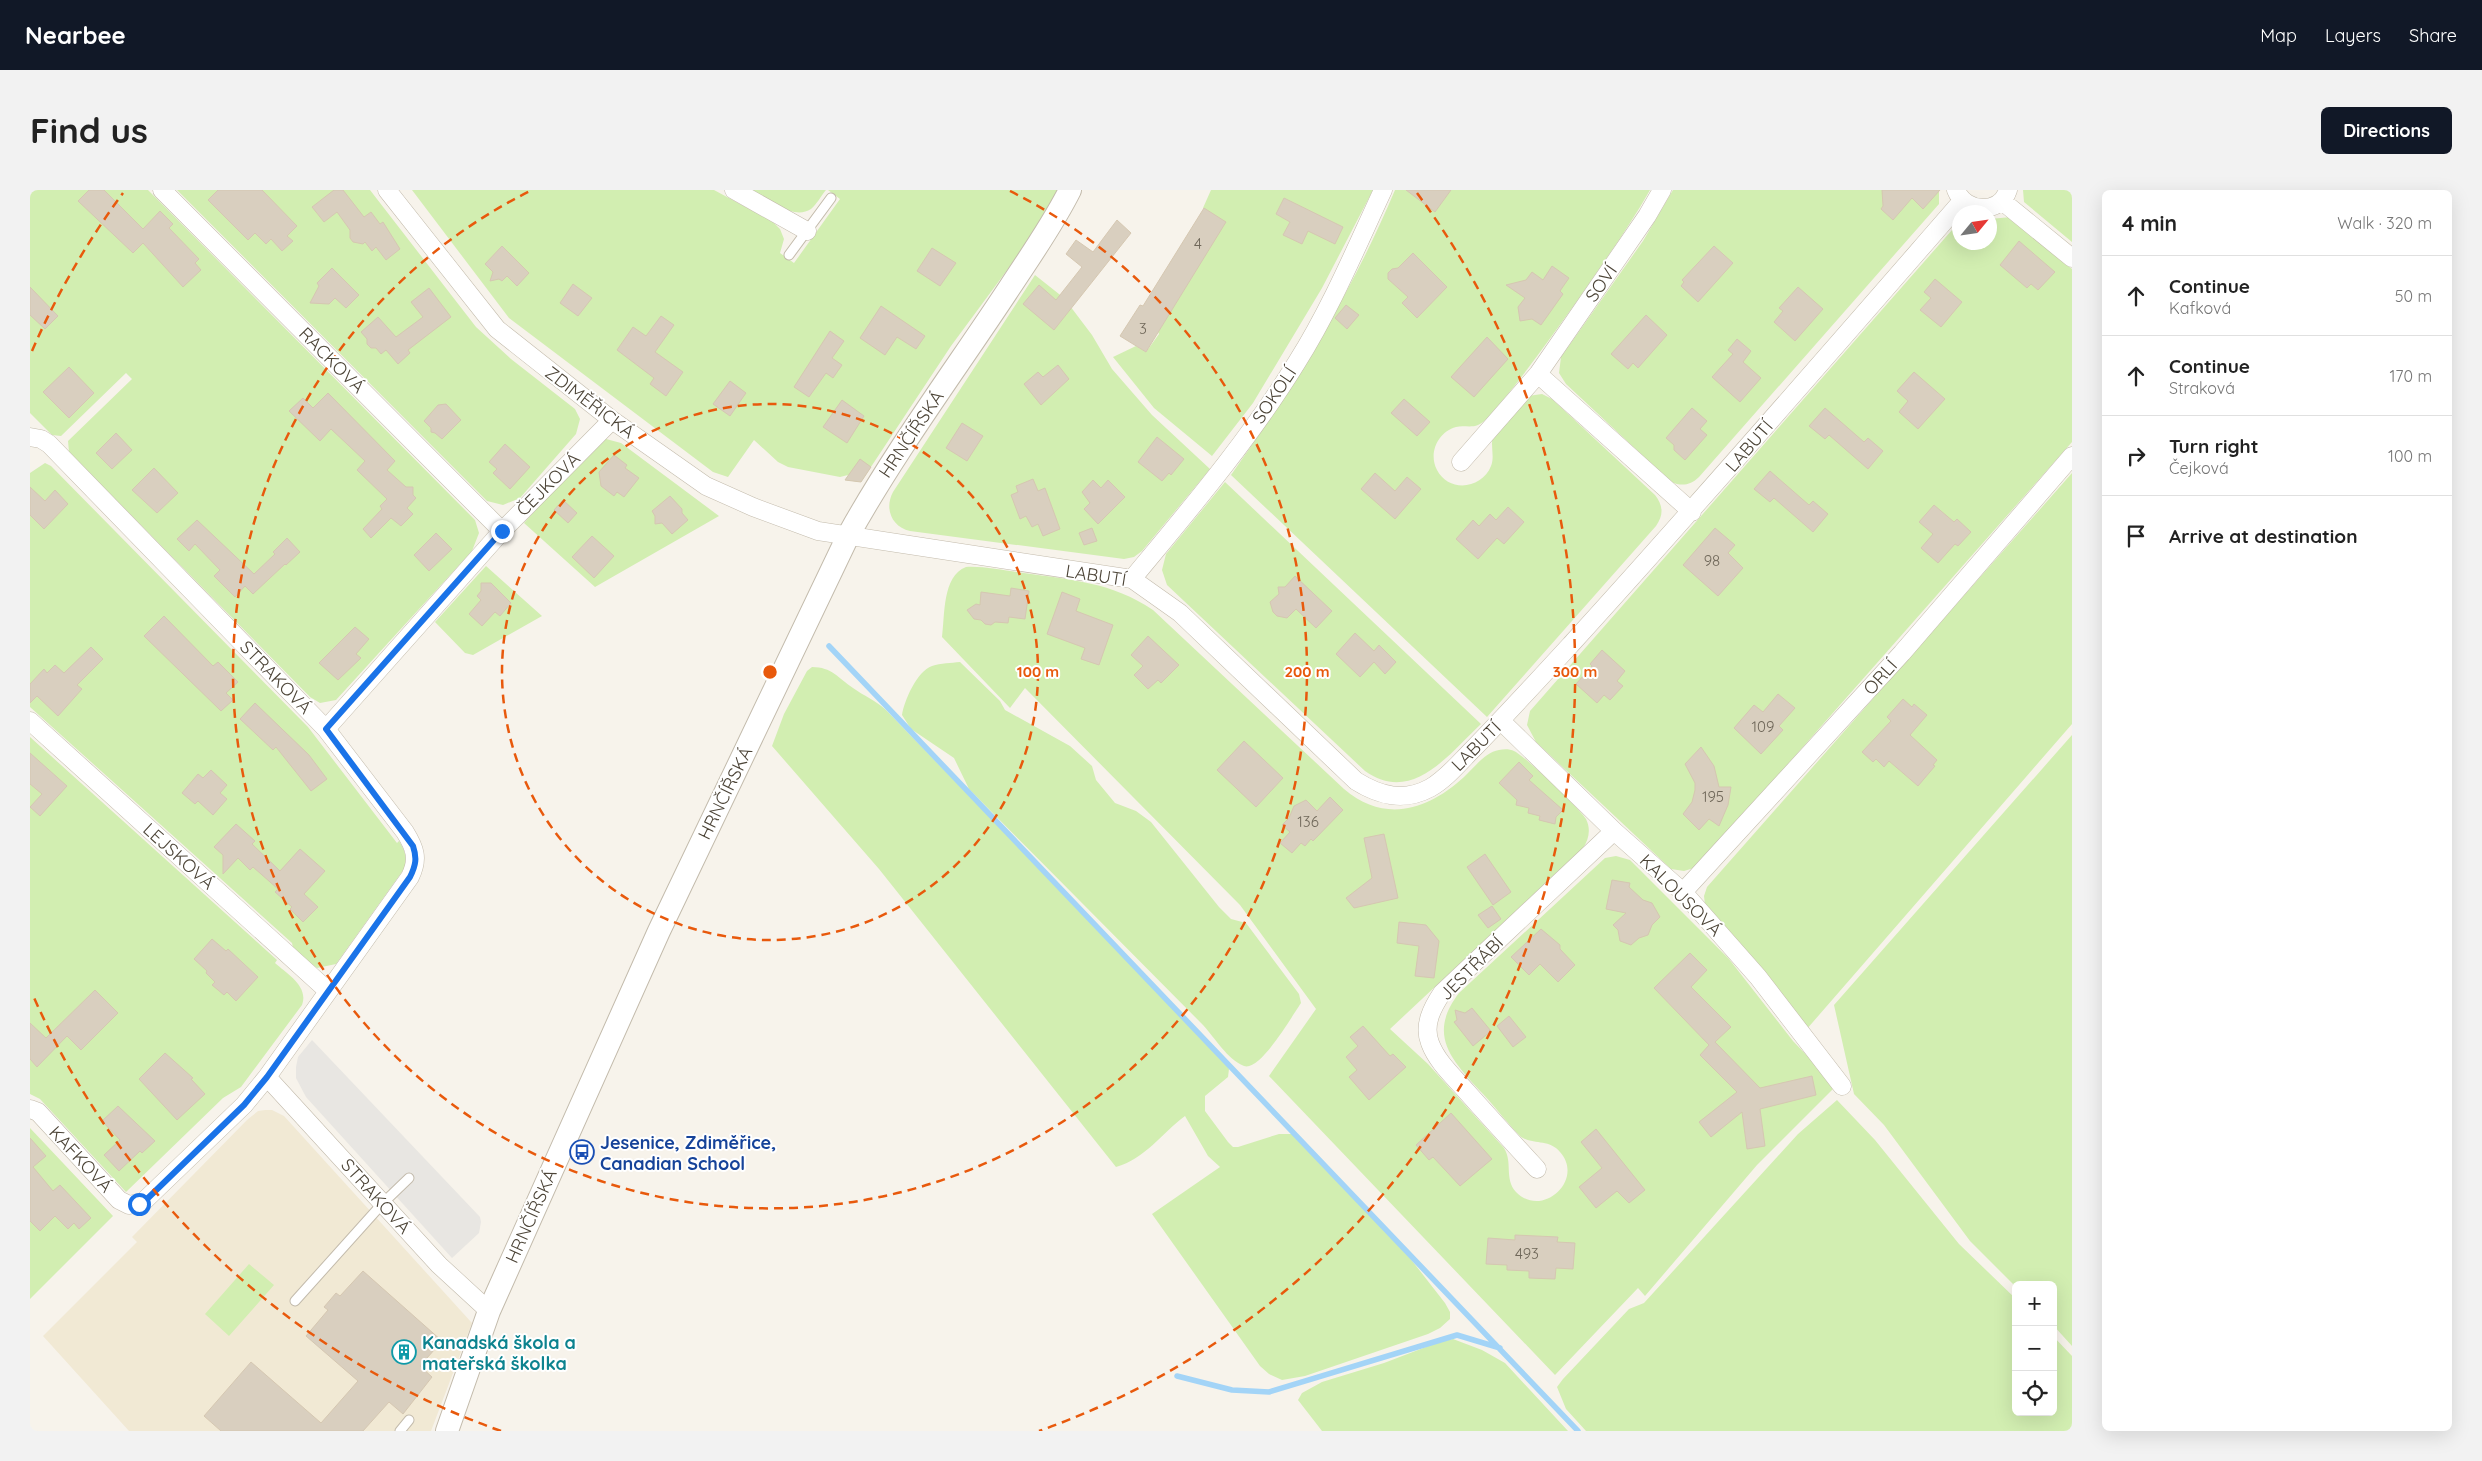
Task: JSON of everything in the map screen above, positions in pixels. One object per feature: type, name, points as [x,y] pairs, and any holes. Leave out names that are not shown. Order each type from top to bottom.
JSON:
[{"type":"street","name":"RACKOVÁ","points":[[162,190],[502,531]]},
{"type":"street","name":"ZDIMĚŘICKÁ","points":[[387,190],[497,330],[612,420],[706,486],[753,507],[818,531],[849,534]]},
{"type":"street","points":[[734,190],[807,231]]},
{"type":"street","name":"HRNČÍŘSKÁ","points":[[447,1431],[489,1311],[659,931],[849,534],[875,488],[1056,217],[1070,190]]},
{"type":"street","name":"SOKOLÍ","points":[[1132,579],[1220,474],[1297,362],[1340,282],[1383,190]]},
{"type":"street","name":"SOVÍ","points":[[1461,462],[1538,374],[1647,216],[1662,190]]},
{"type":"street","points":[[1959,195],[1978,208],[1994,206],[2005,196],[2072,258]]},
{"type":"street","name":"LABUTÍ","points":[[849,534],[1059,569],[1132,579],[1180,613],[1356,781],[1372,791],[1389,796],[1418,794],[1444,778],[1501,721],[1692,512],[1959,195]]},
{"type":"street","points":[[1538,374],[1692,512]]},
{"type":"street","name":"ČEJKOVÁ","points":[[326,729],[502,531],[612,420]]},
{"type":"street","name":"STRAKOVÁ","points":[[30,437],[41,439],[49,444],[326,729],[405,832],[413,846],[416,856],[415,867],[410,877],[267,1077],[244,1105]]},
{"type":"street","name":"ORLÍ","points":[[1683,892],[1902,653],[2072,456]]},
{"type":"street","name":"LEJSKOVÁ","points":[[30,721],[328,991]]},
{"type":"street","name":"KALOUSOVÁ","points":[[1501,721],[1614,831],[1683,892],[1758,977],[1842,1086]]},
{"type":"street","name":"JESTŘÁBÍ","points":[[1537,1169],[1445,1067],[1430,1043],[1427,1031],[1429,1017],[1433,1005],[1442,993],[1614,831]]},
{"type":"street","name":"STRAKOVÁ","points":[[267,1077],[439,1265],[489,1311]]},
{"type":"street","name":"KAFKOVÁ","points":[[30,1109],[38,1112],[119,1200],[134,1205],[147,1199],[244,1105]]},
{"type":"lane","points":[[789,255],[831,198]]},
{"type":"lane","points":[[295,1301],[382,1204],[409,1178]]},
{"type":"lane","points":[[400,1431],[409,1420]]},
{"type":"shaded area","points":[[312,1040],[480,1217],[479,1233],[452,1258],[306,1097],[296,1078],[296,1067],[298,1057]]},
{"type":"shaded area","points":[[272,1110],[284,1116],[472,1323],[431,1431],[129,1431],[43,1336],[137,1242],[132,1237],[247,1120],[258,1111]]},
{"type":"green space","points":[[30,190],[148,190],[475,520],[479,533],[472,551],[336,700],[320,703],[310,697],[69,452],[68,441],[132,379],[126,373],[61,436],[52,435],[30,413]]},
{"type":"green space","points":[[177,190],[370,190],[476,327],[511,359],[575,409],[580,419],[576,434],[520,498],[503,505],[487,501]]},
{"type":"green space","points":[[412,190],[714,190],[773,222],[780,229],[784,239],[780,253],[794,263],[840,199],[828,190],[1058,190],[1036,231],[951,346],[861,482],[845,480],[848,475],[840,477],[788,467],[778,462],[754,440],[728,477],[713,472],[509,318]]},
{"type":"green space","points":[[749,190],[826,190],[811,209],[804,212],[796,212],[779,207]]},
{"type":"green space","points":[[1211,190],[1373,190],[1322,288],[1253,403],[1212,456],[1154,408],[1113,357],[1136,346],[1146,352],[1159,334],[1158,332],[1225,222],[1203,208]]},
{"type":"green space","points":[[1395,190],[1650,190],[1624,233],[1577,301],[1508,394],[1481,424],[1456,427],[1444,433],[1434,450],[1434,463],[1437,470],[1449,482],[1465,485],[1480,480],[1487,474],[1491,466],[1493,436],[1528,396],[1542,394],[1552,399],[1655,495],[1662,510],[1656,526],[1487,717],[1231,475],[1278,407],[1321,337],[1360,265]]},
{"type":"green space","points":[[1673,190],[1939,190],[1939,204],[1699,477],[1689,484],[1682,485],[1671,482],[1566,384],[1559,373],[1561,357],[1643,241]]},
{"type":"green space","points":[[2023,190],[2072,190],[2072,242],[2024,202]]},
{"type":"green space","points":[[2011,217],[2072,269],[2072,442],[1697,867],[1684,871],[1671,869],[1536,742],[1527,725],[1530,711],[1952,230],[1952,250],[1997,250],[1997,218]]},
{"type":"green space","points":[[1035,275],[1064,298],[1092,335],[1112,369],[1152,415],[1210,469],[1142,551],[1134,557],[1124,559],[910,531],[898,526],[891,516],[889,505],[893,492]]},
{"type":"green space","points":[[606,439],[621,443],[719,516],[595,587],[524,523],[593,446]]},
{"type":"green space","points":[[45,463],[51,466],[308,727],[397,843],[399,841],[401,844],[406,858],[404,869],[336,964],[317,968],[294,952],[292,943],[30,707],[30,473]]},
{"type":"green space","points":[[2072,473],[2072,724],[1806,1030],[1705,905],[1704,896],[1707,887]]},
{"type":"green space","points":[[1225,482],[1481,724],[1429,772],[1414,779],[1398,782],[1382,780],[1365,771],[1167,585],[1162,570],[1166,554]]},
{"type":"green space","points":[[486,566],[542,616],[473,655],[465,653],[435,622]]},
{"type":"green space","points":[[966,567],[988,568],[1075,580],[1122,593],[1138,601],[1153,610],[1344,789],[1359,800],[1375,807],[1390,809],[1421,805],[1436,798],[1450,788],[1489,754],[1494,751],[1507,749],[1514,751],[1529,762],[1582,814],[1588,823],[1589,830],[1587,841],[1583,848],[1390,1029],[1428,1064],[1504,1148],[1507,1153],[1512,1187],[1526,1199],[1537,1201],[1548,1199],[1557,1193],[1564,1184],[1567,1174],[1566,1163],[1560,1152],[1551,1145],[1521,1137],[1472,1082],[1447,1047],[1444,1035],[1445,1022],[1449,1008],[1459,993],[1605,858],[1616,856],[1630,860],[1729,959],[1793,1041],[1836,1086],[1757,1165],[1645,1296],[1638,1288],[1555,1375],[1269,1076],[1316,1009],[1240,905],[1025,688],[1010,708],[942,637],[946,598],[949,588],[958,572]]},
{"type":"green space","points":[[960,662],[1000,701],[1005,710],[1070,746],[1092,766],[1096,780],[1115,803],[1136,811],[1151,822],[1219,907],[1231,919],[1246,923],[1299,994],[1301,1003],[1275,1042],[1258,1061],[1251,1066],[1244,1066],[1232,1058],[1203,1025],[969,789],[954,758],[911,729],[902,715],[905,702],[916,680],[926,669],[932,666]]},
{"type":"green space","points":[[812,667],[819,667],[830,671],[886,710],[1219,1054],[1229,1069],[1228,1077],[1205,1096],[1205,1111],[1228,1142],[1233,1147],[1238,1147],[1279,1134],[1292,1134],[1406,1253],[1445,1303],[1450,1312],[1450,1319],[1440,1328],[1428,1334],[1305,1376],[1282,1380],[1269,1374],[1260,1366],[1152,1214],[1220,1167],[1208,1156],[1185,1116],[1145,1152],[1116,1167],[879,869],[772,746],[784,714],[807,671]]},
{"type":"green space","points":[[2072,735],[2072,1346],[2057,1329],[2057,1281],[2012,1281],[2012,1283],[1970,1241],[1884,1125],[1854,1094],[1834,1005]]},
{"type":"green space","points":[[30,737],[277,960],[275,963],[296,981],[302,992],[302,1005],[241,1087],[223,1098],[126,1192],[40,1099],[30,1094]]},
{"type":"green space","points":[[1837,1100],[1875,1140],[1959,1244],[2012,1295],[2012,1416],[2057,1416],[2057,1340],[2072,1356],[2072,1431],[1586,1431],[1566,1409],[1557,1387],[1629,1309],[1644,1303],[1798,1134]]},
{"type":"green space","points":[[30,1128],[113,1216],[30,1299]]},
{"type":"green space","points":[[249,1264],[274,1285],[229,1336],[205,1314]]},
{"type":"green space","points":[[1453,1339],[1482,1350],[1505,1363],[1568,1431],[1322,1431],[1298,1400],[1302,1393],[1322,1382],[1384,1363],[1439,1342]]},
{"type":"building","points":[[89,190],[104,190],[143,229],[160,211],[173,224],[169,228],[199,259],[195,263],[201,270],[183,287],[143,243],[133,253],[78,201]]},
{"type":"building","points":[[218,190],[262,190],[297,226],[287,236],[293,241],[282,251],[271,239],[266,244],[255,233],[248,240],[208,200]]},
{"type":"building","points":[[334,190],[343,190],[364,217],[371,212],[380,224],[383,222],[400,249],[386,260],[376,247],[372,251],[365,242],[363,244],[353,242],[350,238],[350,230],[337,212],[324,222],[312,207]]},
{"type":"building","points":[[1406,190],[1451,190],[1435,212]]},
{"type":"building","points":[[1882,190],[1940,190],[1923,209],[1912,198],[1893,220],[1881,209],[1883,206]]},
{"type":"building","points":[[1284,198],[1343,227],[1335,244],[1308,231],[1302,244],[1283,235],[1290,222],[1276,214]]},
{"type":"building","points":[[1204,208],[1226,222],[1146,352],[1120,336],[1140,305],[1143,306]]},
{"type":"building","points":[[1117,220],[1131,233],[1054,330],[1023,304],[1039,285],[1056,300],[1082,267],[1066,254],[1076,240],[1093,252]]},
{"type":"building","points":[[2019,241],[2055,272],[2038,290],[2031,284],[2027,288],[2000,265]]},
{"type":"building","points":[[502,246],[529,273],[517,286],[507,276],[502,281],[499,279],[490,281],[493,272],[485,264]]},
{"type":"building","points":[[1714,246],[1733,263],[1698,302],[1681,286],[1684,282],[1682,280]]},
{"type":"building","points":[[932,248],[956,263],[940,286],[917,271]]},
{"type":"building","points":[[1413,253],[1447,287],[1417,318],[1402,303],[1408,297],[1388,279],[1388,273],[1392,269],[1398,268]]},
{"type":"building","points":[[1552,266],[1569,278],[1560,291],[1563,294],[1541,325],[1532,319],[1520,321],[1518,307],[1525,298],[1506,285],[1526,280],[1532,272],[1543,280]]},
{"type":"building","points":[[332,268],[359,295],[346,308],[335,298],[329,304],[310,303],[319,286],[317,283]]},
{"type":"building","points":[[1935,279],[1962,302],[1941,327],[1920,310],[1931,298],[1924,292]]},
{"type":"building","points":[[573,284],[592,298],[578,316],[560,303]]},
{"type":"building","points":[[30,287],[58,316],[45,329],[30,315]]},
{"type":"building","points":[[1798,287],[1823,309],[1795,341],[1774,322],[1783,311],[1779,308]]},
{"type":"building","points":[[429,288],[451,317],[408,350],[410,353],[398,364],[386,350],[381,354],[376,348],[371,348],[367,344],[367,339],[361,332],[378,317],[396,337],[423,317],[411,302]]},
{"type":"building","points":[[1346,305],[1359,315],[1347,329],[1335,318]]},
{"type":"building","points":[[881,306],[925,336],[916,349],[897,337],[885,355],[860,338]]},
{"type":"building","points":[[1646,315],[1667,335],[1638,368],[1633,363],[1628,369],[1611,354]]},
{"type":"building","points":[[661,316],[674,325],[655,352],[683,372],[666,396],[650,384],[654,378],[617,350],[633,327],[646,336]]},
{"type":"building","points":[[830,331],[844,341],[832,358],[842,365],[833,378],[826,373],[809,397],[794,387]]},
{"type":"building","points":[[1487,337],[1508,359],[1474,397],[1451,377]]},
{"type":"building","points":[[1737,339],[1751,351],[1743,362],[1761,378],[1740,402],[1712,377],[1733,354],[1728,350]]},
{"type":"building","points":[[1058,365],[1069,379],[1041,405],[1024,384],[1038,372],[1043,377]]},
{"type":"building","points":[[69,367],[94,393],[69,418],[43,392]]},
{"type":"building","points":[[1914,372],[1945,399],[1918,429],[1899,412],[1908,401],[1897,391]]},
{"type":"building","points":[[730,381],[746,393],[730,416],[713,404]]},
{"type":"building","points":[[328,393],[395,461],[387,470],[406,487],[413,487],[413,495],[416,498],[407,508],[413,514],[401,526],[391,518],[371,538],[363,529],[382,509],[380,506],[387,499],[357,470],[365,461],[331,429],[320,441],[289,411],[303,398],[313,408]]},
{"type":"building","points":[[1404,399],[1430,422],[1417,436],[1391,413]]},
{"type":"building","points":[[842,400],[864,416],[847,443],[823,427]]},
{"type":"building","points":[[446,404],[461,420],[442,439],[431,432],[431,428],[424,421],[438,405]]},
{"type":"building","points":[[1692,408],[1707,421],[1700,429],[1707,435],[1685,460],[1674,450],[1674,445],[1666,438]]},
{"type":"building","points":[[1825,408],[1864,442],[1868,438],[1883,451],[1868,469],[1829,435],[1825,439],[1809,426]]},
{"type":"building","points":[[962,423],[983,436],[967,461],[946,448]]},
{"type":"building","points":[[116,433],[132,450],[112,469],[96,453]]},
{"type":"building","points":[[1157,437],[1184,459],[1171,475],[1169,473],[1162,481],[1138,462]]},
{"type":"building","points":[[505,444],[530,467],[510,489],[493,473],[497,469],[489,462]]},
{"type":"building","points":[[614,455],[627,465],[625,468],[639,478],[624,497],[617,492],[614,496],[601,486],[599,472]]},
{"type":"building","points":[[860,459],[871,467],[861,482],[845,480]]},
{"type":"building","points":[[154,468],[178,493],[157,513],[132,490]]},
{"type":"building","points":[[1770,471],[1809,505],[1813,501],[1828,514],[1813,532],[1774,498],[1770,502],[1754,489]]},
{"type":"building","points":[[1375,473],[1395,491],[1407,477],[1421,489],[1395,519],[1361,489]]},
{"type":"building","points":[[1033,479],[1038,491],[1045,488],[1060,529],[1043,536],[1038,524],[1032,527],[1026,516],[1020,519],[1011,495],[1018,492],[1016,486]]},
{"type":"building","points":[[1093,480],[1101,488],[1108,480],[1125,497],[1098,524],[1084,509],[1090,503],[1082,492]]},
{"type":"building","points":[[30,487],[45,501],[55,490],[68,504],[44,529],[30,515]]},
{"type":"building","points":[[670,496],[682,509],[682,513],[688,520],[672,534],[662,523],[655,524],[655,516],[652,511]]},
{"type":"building","points":[[563,500],[577,513],[568,523],[554,510]]},
{"type":"building","points":[[1934,505],[1954,522],[1957,519],[1971,532],[1958,546],[1955,544],[1938,563],[1921,548],[1933,534],[1919,522]]},
{"type":"building","points":[[1508,507],[1524,522],[1504,544],[1497,538],[1478,559],[1456,539],[1473,520],[1479,526],[1490,514],[1496,520]]},
{"type":"building","points":[[197,520],[254,574],[275,554],[273,552],[287,538],[300,552],[253,594],[245,586],[235,597],[214,576],[220,570],[195,544],[189,551],[177,539]]},
{"type":"building","points":[[1092,528],[1097,541],[1084,545],[1079,533]]},
{"type":"building","points":[[1715,528],[1735,545],[1728,553],[1743,568],[1718,596],[1683,565]]},
{"type":"building","points":[[436,533],[452,549],[429,571],[414,555]]},
{"type":"building","points":[[592,536],[614,556],[594,578],[572,557]]},
{"type":"building","points":[[1295,576],[1332,611],[1316,628],[1296,609],[1287,618],[1277,616],[1273,612],[1270,602],[1279,594],[1278,587],[1285,587]]},
{"type":"building","points":[[481,583],[491,583],[511,603],[500,616],[495,612],[482,626],[469,614],[481,600],[477,596],[481,591]]},
{"type":"building","points":[[1011,588],[1029,591],[1025,619],[1009,617],[1008,623],[995,622],[991,625],[974,619],[967,610],[976,604],[980,605],[981,592],[1010,596]]},
{"type":"building","points":[[1062,592],[1080,599],[1076,611],[1113,625],[1099,665],[1081,659],[1085,648],[1047,634]]},
{"type":"building","points":[[164,616],[213,666],[218,662],[238,682],[226,693],[233,700],[221,711],[144,636]]},
{"type":"building","points":[[355,627],[369,639],[356,654],[361,658],[338,680],[319,663]]},
{"type":"building","points":[[1355,633],[1374,651],[1379,645],[1396,662],[1385,674],[1374,662],[1360,677],[1336,654]]},
{"type":"building","points":[[1148,636],[1179,665],[1161,683],[1158,680],[1148,689],[1134,675],[1143,666],[1131,655]]},
{"type":"building","points":[[91,647],[103,659],[77,685],[82,689],[58,716],[37,696],[30,703],[30,684],[44,669],[47,673],[55,665],[64,673]]},
{"type":"building","points":[[1602,650],[1625,671],[1617,681],[1623,686],[1610,700],[1604,695],[1597,703],[1576,684],[1592,666],[1590,664]]},
{"type":"building","points":[[1778,694],[1795,708],[1779,726],[1783,730],[1761,754],[1734,728],[1754,705],[1763,712]]},
{"type":"building","points":[[1903,699],[1912,707],[1914,704],[1927,715],[1910,735],[1937,760],[1933,765],[1935,766],[1918,786],[1889,761],[1884,767],[1876,759],[1873,762],[1862,752],[1891,721],[1887,717]]},
{"type":"building","points":[[255,703],[309,755],[327,779],[311,791],[276,747],[273,750],[240,719]]},
{"type":"building","points":[[1244,741],[1283,778],[1256,807],[1217,770]]},
{"type":"building","points":[[1701,747],[1714,766],[1719,787],[1731,787],[1728,805],[1719,826],[1709,819],[1699,830],[1683,814],[1692,802],[1695,790],[1695,783],[1685,764]]},
{"type":"building","points":[[30,753],[67,786],[40,816],[30,807],[42,794],[30,784]]},
{"type":"building","points":[[1519,762],[1533,776],[1529,780],[1563,810],[1556,817],[1555,824],[1539,820],[1540,816],[1528,813],[1529,808],[1516,805],[1517,800],[1499,783]]},
{"type":"building","points":[[211,770],[227,785],[220,793],[227,799],[213,815],[198,801],[195,804],[182,793],[198,774],[203,778]]},
{"type":"building","points":[[1330,797],[1343,810],[1313,841],[1311,839],[1305,846],[1301,843],[1292,853],[1280,843],[1290,832],[1282,825],[1289,818],[1294,806],[1306,800],[1317,811]]},
{"type":"building","points":[[236,824],[255,841],[252,844],[280,871],[300,849],[325,871],[304,894],[318,907],[303,922],[290,909],[292,907],[275,892],[278,889],[253,867],[250,870],[238,858],[223,874],[223,855],[214,847]]},
{"type":"building","points":[[1384,834],[1398,898],[1354,908],[1346,898],[1372,878],[1364,838]]},
{"type":"building","points":[[1485,854],[1511,892],[1493,905],[1467,867]]},
{"type":"building","points":[[1612,880],[1630,883],[1629,887],[1643,900],[1652,903],[1660,917],[1652,925],[1648,935],[1639,938],[1631,945],[1620,941],[1618,930],[1613,925],[1626,913],[1606,909]]},
{"type":"building","points":[[1492,906],[1501,919],[1488,928],[1478,915]]},
{"type":"building","points":[[1399,922],[1426,925],[1439,941],[1434,978],[1415,976],[1419,946],[1397,943]]},
{"type":"building","points":[[1541,929],[1560,945],[1560,949],[1575,965],[1558,982],[1540,964],[1529,975],[1511,957]]},
{"type":"building","points":[[212,939],[226,951],[228,949],[258,977],[236,1001],[227,992],[224,995],[212,985],[215,982],[206,973],[207,971],[194,959]]},
{"type":"building","points":[[1690,953],[1707,970],[1691,987],[1731,1027],[1715,1042],[1760,1088],[1812,1076],[1816,1095],[1760,1109],[1765,1146],[1747,1149],[1742,1112],[1711,1137],[1699,1122],[1737,1092],[1700,1055],[1709,1045],[1654,988]]},
{"type":"building","points":[[95,990],[118,1013],[81,1050],[67,1036],[37,1067],[30,1059],[30,1023],[46,1038]]},
{"type":"building","points":[[1472,1008],[1491,1031],[1473,1046],[1454,1022],[1457,1020],[1455,1010],[1465,1013]]},
{"type":"building","points":[[1509,1016],[1526,1037],[1513,1047],[1497,1026]]},
{"type":"building","points":[[1363,1026],[1390,1056],[1393,1054],[1406,1067],[1369,1100],[1349,1077],[1357,1070],[1346,1057],[1358,1046],[1350,1037]]},
{"type":"building","points":[[165,1053],[193,1078],[191,1079],[205,1094],[177,1120],[139,1079]]},
{"type":"building","points":[[118,1106],[155,1141],[142,1153],[140,1151],[119,1171],[104,1155],[120,1140],[102,1121]]},
{"type":"building","points":[[1451,1113],[1492,1159],[1460,1186],[1433,1157],[1429,1160],[1416,1145]]},
{"type":"building","points":[[1596,1129],[1645,1190],[1629,1203],[1617,1191],[1596,1208],[1579,1187],[1602,1168],[1581,1142]]},
{"type":"building","points":[[30,1138],[46,1156],[33,1167],[53,1191],[60,1185],[91,1218],[79,1229],[74,1223],[68,1229],[55,1216],[40,1231],[30,1221]]},
{"type":"building","points":[[1515,1235],[1558,1237],[1557,1242],[1575,1243],[1573,1269],[1556,1268],[1555,1279],[1529,1278],[1529,1271],[1507,1270],[1507,1265],[1486,1264],[1488,1238],[1515,1240]]},
{"type":"building","name":"Kanadská škola a mateřská školka","points":[[363,1271],[442,1341],[420,1366],[432,1377],[403,1414],[389,1402],[363,1431],[221,1431],[204,1416],[251,1362],[321,1423],[358,1381],[306,1336],[328,1310],[324,1307],[336,1293],[340,1296]]},
{"type":"waterway","points":[[829,646],[1578,1431]]},
{"type":"waterway","points":[[1177,1376],[1232,1390],[1269,1392],[1457,1335],[1500,1348]]},
{"type":"place","name":"Jesenice, Zdiměřice, Canadian School","points":[[582,1152]]},
{"type":"place","name":"Kanadská škola a mateřská školka","points":[[404,1352]]},
{"type":"route","points":[[139,1204],[147,1199],[244,1105],[267,1077],[410,877],[415,867],[416,856],[413,846],[405,832],[326,729],[502,531]]}]
